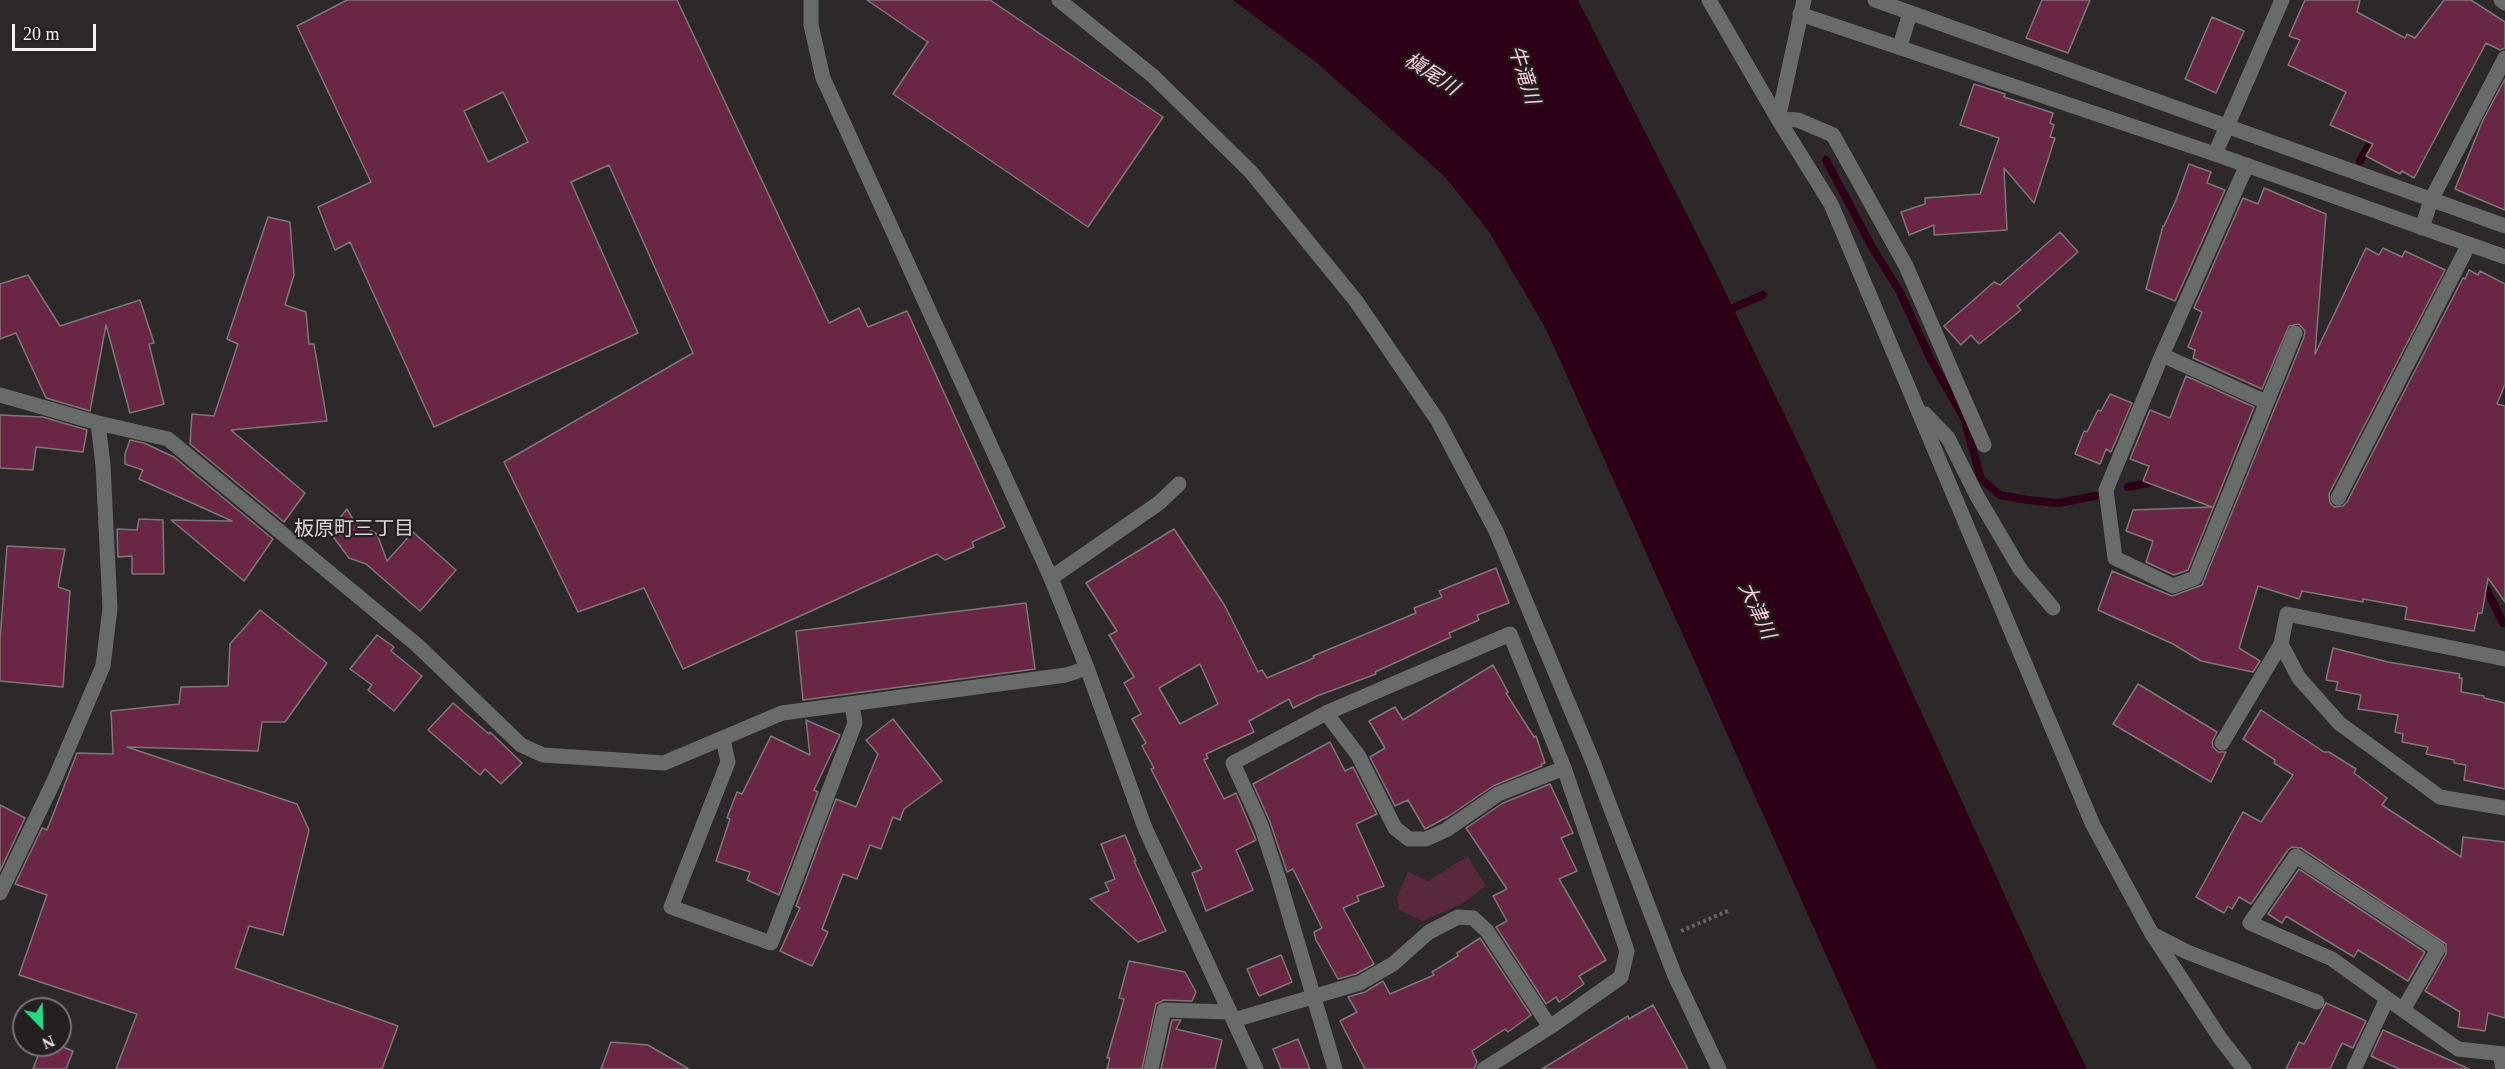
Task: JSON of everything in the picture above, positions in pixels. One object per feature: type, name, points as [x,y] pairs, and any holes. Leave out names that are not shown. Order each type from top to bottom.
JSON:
[{"type":"street","points":[[811,0],[811,25],[823,78],[1051,578],[1087,668],[1145,828],[1256,1069]]},
{"type":"street","points":[[1059,0],[1153,76],[1251,172],[1356,301],[1438,421],[1496,531],[1593,762],[1675,976],[1719,1069]]},
{"type":"street","points":[[1709,0],[1778,119],[1831,204],[2093,825],[2152,934],[2220,1038],[2244,1069]]},
{"type":"street","points":[[1875,0],[2505,226]]},
{"type":"street","points":[[2215,154],[2282,0]]},
{"type":"street","points":[[2501,0],[2505,3]]},
{"type":"street","points":[[1778,119],[1802,7],[1900,46],[2247,165],[2505,257]]},
{"type":"street","points":[[1900,46],[1910,13]]},
{"type":"street","points":[[2422,228],[2431,200],[2505,58]]},
{"type":"street","points":[[1778,119],[1798,120],[1833,135],[1906,266],[1984,445]]},
{"type":"street","points":[[2247,165],[2162,356],[2106,490],[2115,558],[2173,586],[2195,578],[2295,333]]},
{"type":"street","points":[[2338,498],[2469,244]]},
{"type":"street","points":[[2162,356],[2266,402]]},
{"type":"street","points":[[0,394],[98,423],[168,439],[417,645],[521,745],[543,755],[664,763],[782,713],[1066,675],[1087,668]]},
{"type":"street","points":[[1918,408],[1948,438],[1977,496],[2020,569],[2053,608]]},
{"type":"street","points":[[0,893],[54,781],[103,666],[110,608],[103,465],[98,423]]},
{"type":"street","points":[[1051,578],[1159,503],[1179,484]]},
{"type":"street","points":[[2222,743],[2281,644],[2287,614],[2505,659]]},
{"type":"street","points":[[1335,1069],[1261,825],[1233,764],[1326,713],[1510,634],[1564,768],[1627,951],[1621,977],[1550,1027],[1484,1069]]},
{"type":"street","points":[[2281,644],[2299,678],[2339,723],[2440,797],[2505,808]]},
{"type":"street","points":[[723,739],[728,762],[670,907],[771,943],[855,723],[852,705]]},
{"type":"street","points":[[1326,713],[1358,755],[1395,828],[1409,839],[1426,838],[1446,830],[1498,794],[1564,768]]},
{"type":"street","points":[[2403,1010],[2438,949],[2296,856],[2250,923],[2332,959],[2387,999],[2458,1049],[2503,1059]]},
{"type":"street","points":[[1151,1069],[1164,1010],[1232,1016],[1314,998],[1360,983],[1394,964],[1429,932],[1458,917],[1473,918],[1487,931],[1550,1027]]},
{"type":"street","points":[[2152,934],[2187,952],[2318,1002]]},
{"type":"street","points":[[2354,1069],[2387,999]]},
{"type":"path","points":[[1661,939],[1730,910]]},
{"type":"shaded area","points":[[1468,856],[1486,886],[1462,904],[1423,921],[1399,910],[1397,897],[1408,872],[1428,881]]},
{"type":"water","points":[[1233,0],[1578,0],[1707,254],[1804,455],[2044,981],[2087,1069],[1877,1069],[1546,329],[1488,230],[1444,176],[1317,63]]},
{"type":"building","points":[[347,0],[677,0],[829,323],[859,308],[868,327],[907,311],[1005,527],[972,542],[974,547],[945,560],[937,554],[683,669],[644,588],[578,612],[504,462],[693,353],[609,165],[571,182],[638,333],[434,427],[350,242],[335,250],[318,207],[371,182],[297,26]],"holes":[[[503,92],[528,142],[488,162],[464,111]]]},
{"type":"building","points":[[867,0],[990,0],[1163,117],[1088,227],[893,94],[928,42]]},
{"type":"building","points":[[2042,0],[2090,0],[2068,53],[2026,38]]},
{"type":"building","points":[[2305,0],[2360,0],[2357,12],[2405,38],[2407,34],[2415,38],[2444,0],[2471,0],[2505,22],[2505,48],[2500,50],[2486,43],[2414,178],[2402,171],[2400,174],[2366,156],[2373,144],[2330,125],[2346,92],[2288,65],[2300,40],[2289,36]]},
{"type":"building","points":[[2212,17],[2244,31],[2216,93],[2185,79]]},
{"type":"building","points":[[2505,79],[2505,210],[2455,189],[2483,120]]},
{"type":"building","points":[[1974,84],[2005,94],[2004,97],[2053,113],[2050,123],[2054,125],[2050,137],[2055,138],[2034,203],[2004,168],[2007,230],[1934,235],[1934,225],[1909,235],[1901,212],[1925,204],[1925,198],[1980,194],[1999,138],[1960,125]]},
{"type":"building","points":[[2189,164],[2211,172],[2207,183],[2225,190],[2175,301],[2146,289],[2163,226],[2176,200]]},
{"type":"building","points":[[2264,188],[2326,214],[2315,354],[2366,248],[2379,255],[2383,248],[2402,257],[2405,251],[2445,270],[2329,494],[2330,503],[2334,507],[2343,506],[2347,502],[2469,270],[2478,275],[2480,271],[2505,284],[2505,384],[2497,404],[2505,406],[2505,602],[2488,578],[2482,613],[2478,613],[2474,631],[2405,619],[2407,607],[2302,591],[2299,599],[2258,586],[2239,648],[2260,661],[2253,672],[2201,661],[2173,644],[2098,610],[2112,571],[2172,596],[2202,585],[2304,337],[2305,331],[2299,324],[2289,326],[2262,389],[2193,358],[2195,350],[2188,347],[2202,312],[2194,308],[2243,198],[2258,204]]},
{"type":"building","points":[[268,217],[290,222],[294,275],[285,305],[306,312],[309,344],[314,344],[327,421],[231,430],[305,493],[284,522],[190,444],[192,414],[214,416],[238,344],[227,339]]},
{"type":"building","points":[[2060,232],[2078,252],[2017,306],[2021,310],[1979,344],[1971,335],[1961,345],[1944,326],[1994,282],[2000,285]]},
{"type":"building","points":[[28,275],[60,326],[140,300],[154,343],[149,344],[164,404],[130,413],[106,325],[90,411],[46,398],[16,333],[0,339],[0,284]]},
{"type":"building","points":[[2186,376],[2254,407],[2188,570],[2174,575],[2146,562],[2153,541],[2126,531],[2133,510],[2212,507],[2143,481],[2149,466],[2130,459],[2150,410],[2170,418]]},
{"type":"building","points":[[2110,394],[2132,403],[2111,452],[2106,449],[2100,464],[2075,454],[2084,431],[2087,432],[2098,410],[2101,411]]},
{"type":"building","points":[[0,415],[43,417],[87,430],[83,452],[36,447],[33,470],[0,468]]},
{"type":"building","points":[[130,440],[144,443],[174,457],[273,539],[244,581],[171,520],[232,521],[139,479],[143,470],[125,464],[125,454]]},
{"type":"building","points":[[347,509],[354,521],[377,534],[387,561],[413,532],[456,570],[420,611],[366,564],[349,558],[329,531]]},
{"type":"building","points":[[139,519],[163,520],[164,574],[132,574],[132,556],[118,557],[117,529],[137,530]]},
{"type":"building","points":[[1174,529],[1225,606],[1258,672],[1262,670],[1267,678],[1416,613],[1414,608],[1442,597],[1439,591],[1496,568],[1509,603],[1477,615],[1479,620],[1449,633],[1451,637],[1375,672],[1376,674],[1317,696],[1293,708],[1289,699],[1249,721],[1254,732],[1206,754],[1208,758],[1204,760],[1224,799],[1236,793],[1256,840],[1236,850],[1253,890],[1206,911],[1192,873],[1202,869],[1151,769],[1154,768],[1142,746],[1146,743],[1132,719],[1141,714],[1124,683],[1134,677],[1109,635],[1117,631],[1086,583]],"holes":[[[1200,664],[1218,704],[1180,724],[1159,688]]]},
{"type":"building","points":[[7,546],[65,549],[58,587],[70,591],[63,687],[0,681],[0,640]]},
{"type":"building","points":[[1026,603],[1035,669],[803,700],[796,631]]},
{"type":"building","points":[[260,610],[327,663],[285,722],[262,722],[258,751],[127,747],[297,804],[309,830],[283,935],[249,926],[235,968],[398,1026],[382,1069],[116,1069],[137,1014],[19,975],[47,895],[15,884],[42,828],[47,830],[77,753],[113,754],[111,711],[179,704],[181,687],[228,686],[230,644]]},
{"type":"building","points":[[377,635],[394,647],[391,651],[422,676],[394,711],[368,690],[372,685],[350,669]]},
{"type":"building","points":[[2333,648],[2388,662],[2460,674],[2461,692],[2505,703],[2505,789],[2464,780],[2466,765],[2426,754],[2428,747],[2402,742],[2403,734],[2395,732],[2398,715],[2358,709],[2361,695],[2336,690],[2338,682],[2326,680]]},
{"type":"building","points":[[1493,665],[1508,692],[1506,693],[1534,737],[1536,736],[1545,763],[1493,786],[1449,816],[1425,829],[1408,800],[1395,806],[1370,757],[1385,748],[1369,721],[1395,707],[1403,720]]},
{"type":"building","points":[[2138,684],[2217,732],[2212,742],[2213,747],[2218,752],[2226,752],[2211,782],[2113,724]]},
{"type":"building","points":[[453,703],[489,734],[490,732],[522,763],[501,784],[485,769],[480,775],[428,730]]},
{"type":"building","points":[[2261,710],[2324,752],[2329,752],[2356,769],[2354,773],[2387,798],[2382,805],[2461,857],[2463,837],[2505,842],[2505,1018],[2488,1013],[2485,1031],[2458,1027],[2460,1012],[2425,991],[2446,954],[2446,944],[2301,848],[2292,847],[2288,850],[2251,904],[2239,897],[2232,909],[2228,906],[2224,913],[2196,897],[2243,812],[2261,822],[2293,775],[2243,739]]},
{"type":"building","points":[[893,719],[942,781],[904,809],[900,820],[893,817],[881,849],[870,845],[857,879],[843,874],[822,929],[828,932],[812,966],[780,951],[800,908],[796,906],[836,799],[856,807],[878,754],[866,740]]},
{"type":"building","points":[[806,720],[840,735],[814,790],[818,792],[779,895],[747,880],[750,872],[716,861],[730,819],[727,818],[737,792],[742,794],[771,736],[810,755]]},
{"type":"building","points":[[1330,742],[1345,771],[1353,767],[1377,814],[1356,824],[1384,886],[1357,896],[1359,901],[1343,908],[1374,964],[1356,974],[1338,979],[1316,940],[1314,932],[1322,928],[1293,869],[1287,872],[1270,822],[1253,784]]},
{"type":"building","points":[[1550,784],[1573,833],[1561,838],[1577,871],[1559,879],[1606,960],[1579,976],[1584,984],[1559,1002],[1556,997],[1546,1004],[1496,927],[1507,921],[1493,896],[1507,889],[1466,828],[1503,803]]},
{"type":"building","points":[[0,805],[25,818],[0,871]]},
{"type":"building","points":[[1125,835],[1136,861],[1134,861],[1166,931],[1138,942],[1090,899],[1109,891],[1105,883],[1115,879],[1101,844]]},
{"type":"building","points":[[2299,869],[2425,952],[2408,981],[2358,950],[2354,957],[2286,916],[2282,923],[2268,914]]},
{"type":"building","points":[[1480,938],[1531,1015],[1508,1032],[1505,1029],[1472,1051],[1477,1062],[1474,1069],[1365,1069],[1340,1021],[1357,1012],[1348,997],[1365,992],[1383,981],[1390,994],[1434,975],[1432,972],[1458,956],[1457,953]]},
{"type":"building","points":[[1281,955],[1292,982],[1259,996],[1247,969]]},
{"type":"building","points":[[1129,961],[1185,972],[1196,992],[1192,1001],[1164,1000],[1156,1004],[1142,1069],[1107,1069],[1110,1058],[1107,1058],[1124,999],[1119,998]]},
{"type":"building","points":[[2326,1003],[2366,1021],[2353,1048],[2342,1043],[2330,1069],[2286,1069],[2299,1042],[2304,1044]]},
{"type":"building","points":[[1653,1005],[1688,1069],[1542,1069],[1628,1016],[1629,1019]]},
{"type":"building","points":[[1172,1020],[1181,1020],[1176,1029],[1222,1040],[1215,1069],[1161,1069]]},
{"type":"building","points":[[2383,1030],[2469,1069],[2399,1069],[2371,1056]]},
{"type":"building","points":[[1298,1039],[1310,1069],[1281,1069],[1273,1049]]},
{"type":"building","points":[[611,1042],[648,1045],[689,1069],[601,1069]]},
{"type":"building","points":[[38,1057],[71,1057],[66,1069],[33,1069]]},
{"type":"waterway","points":[[2360,161],[2376,133]]},
{"type":"waterway","points":[[1826,160],[1872,247],[1900,292],[1931,360],[1964,418],[1981,479],[2000,495],[2028,500],[2058,503],[2095,496]]},
{"type":"waterway","points":[[1724,312],[1763,295]]},
{"type":"waterway","points":[[2128,487],[2157,481]]},
{"type":"waterway","points":[[2478,581],[2487,590],[2503,623]]},
{"type":"district","name":"板原町三丁目","points":[[354,530]]},
{"type":"water label","name":"槇尾川","points":[[1431,75]]},
{"type":"water label","name":"牛滝川","points":[[1523,75]]},
{"type":"water label","name":"大津川","points":[[1756,611]]}]
